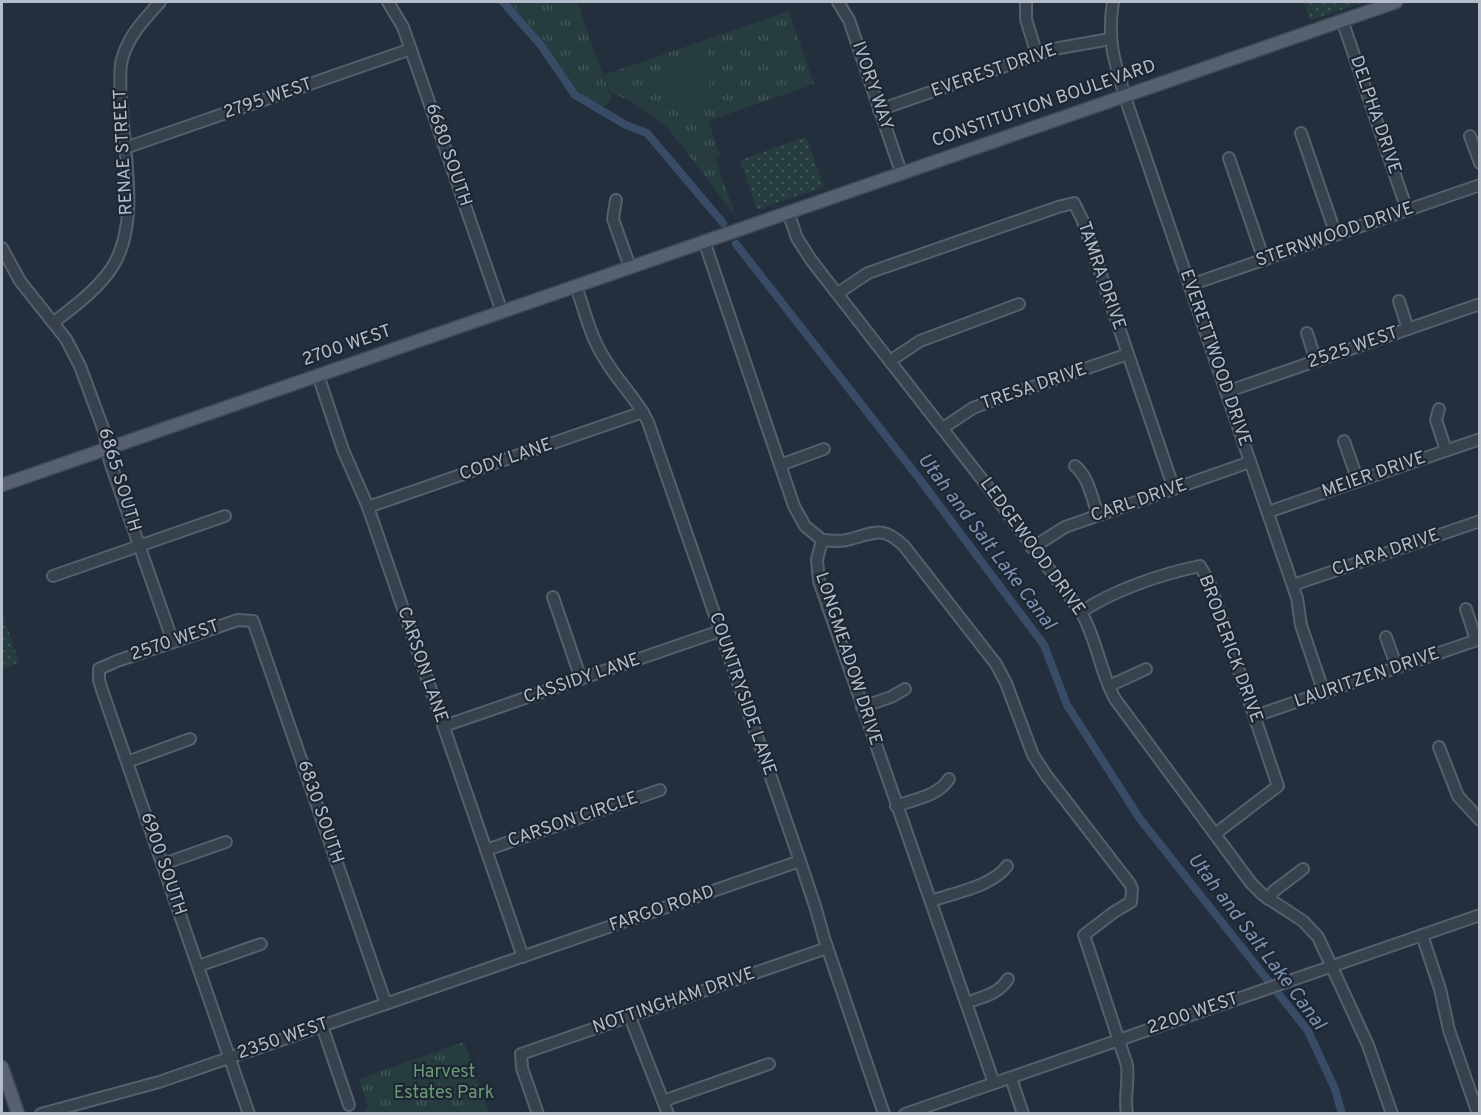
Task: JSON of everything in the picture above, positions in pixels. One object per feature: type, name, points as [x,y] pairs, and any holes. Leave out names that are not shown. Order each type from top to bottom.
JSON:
[{"type":"main road","name":"CONSTITUTION BOULEVARD","points":[[704,242],[1396,2]]},
{"type":"main road","name":"2700 WEST","points":[[2,485],[704,242]]},
{"type":"main road","points":[[2,1067],[18,1113]]},
{"type":"street","name":"RENAE STREET","points":[[53,323],[102,280],[111,269],[124,242],[128,209],[120,73],[123,56],[133,33],[160,2]]},
{"type":"street","name":"6680 SOUTH","points":[[388,2],[404,27],[502,312]]},
{"type":"street","name":"IVORY WAY","points":[[838,2],[849,20],[901,172]]},
{"type":"street","points":[[1026,2],[1026,19],[1037,55]]},
{"type":"street","name":"EVERETTWOOD DRIVE","points":[[1113,2],[1109,22],[1110,39],[1125,95],[1293,585],[1300,621],[1324,693]]},
{"type":"street","name":"DELPHA DRIVE","points":[[1342,20],[1407,210]]},
{"type":"street","name":"EVEREST DRIVE","points":[[879,110],[1037,55],[1072,45],[1110,39]]},
{"type":"street","name":"2795 WEST","points":[[124,148],[411,49]]},
{"type":"street","points":[[1301,133],[1336,235]]},
{"type":"street","points":[[1470,136],[1479,164]]},
{"type":"street","points":[[1229,158],[1264,260]]},
{"type":"street","name":"STERNWOOD DRIVE","points":[[1190,285],[1479,185]]},
{"type":"street","points":[[616,200],[613,219],[630,267]]},
{"type":"street","name":"TAMRA DRIVE","points":[[838,293],[868,273],[1047,210],[1074,203],[1082,219],[1174,489]]},
{"type":"street","name":"LEDGEWOOD DRIVE","points":[[788,212],[801,246],[943,428],[1081,612],[1087,622],[1115,699],[1251,884],[1268,899],[1311,928],[1318,937],[1368,1045],[1392,1113]]},
{"type":"street","points":[[704,242],[799,517],[805,526],[822,540],[843,541],[868,533],[884,532],[894,536],[904,546],[996,664],[1006,683],[1033,755],[1130,884],[1131,902],[1084,935],[1127,1065],[1125,1099],[1127,1113]]},
{"type":"street","name":"6865 SOUTH","points":[[2,248],[20,281],[74,351],[104,430],[110,462],[172,642]]},
{"type":"street","name":"COUNTRYSIDE LANE","points":[[576,286],[602,355],[643,412],[800,861],[827,948],[884,1113]]},
{"type":"street","points":[[1398,301],[1408,329]]},
{"type":"street","points":[[890,361],[920,341],[1019,304]]},
{"type":"street","name":"2525 WEST","points":[[1226,392],[1479,304]]},
{"type":"street","points":[[1307,333],[1316,361]]},
{"type":"street","name":"TRESA DRIVE","points":[[943,428],[973,408],[1128,354]]},
{"type":"street","name":"CARSON LANE","points":[[318,375],[343,450],[368,507],[523,957]]},
{"type":"street","points":[[1439,408],[1436,420],[1446,450]]},
{"type":"street","name":"CODY LANE","points":[[368,507],[643,412]]},
{"type":"street","name":"MEIER DRIVE","points":[[1268,512],[1479,439]]},
{"type":"street","points":[[1344,441],[1358,481]]},
{"type":"street","points":[[780,465],[824,449]]},
{"type":"street","name":"CARL DRIVE","points":[[1032,548],[1065,527],[1250,462]]},
{"type":"street","points":[[1075,466],[1083,474],[1098,515]]},
{"type":"street","points":[[53,576],[225,516]]},
{"type":"street","name":"CLARA DRIVE","points":[[1293,585],[1479,521]]},
{"type":"street","name":"LONGMEADOW DRIVE","points":[[822,540],[817,560],[819,581],[993,1083]]},
{"type":"street","name":"BRODERICK DRIVE","points":[[1081,612],[1121,591],[1184,569],[1200,566],[1209,582],[1278,786],[1215,834]]},
{"type":"street","points":[[553,597],[581,679]]},
{"type":"street","points":[[1466,609],[1478,640]]},
{"type":"street","name":"2570 WEST","points":[[99,669],[238,620],[253,621]]},
{"type":"street","name":"6830 SOUTH","points":[[253,621],[386,1004]]},
{"type":"street","name":"CASSIDY LANE","points":[[444,726],[720,631]]},
{"type":"street","points":[[1386,637],[1397,668]]},
{"type":"street","name":"LAURITZEN DRIVE","points":[[1255,716],[1478,640]]},
{"type":"street","name":"6900 SOUTH","points":[[99,669],[99,680],[249,1113]]},
{"type":"street","points":[[1109,686],[1146,669]]},
{"type":"street","points":[[862,707],[891,697],[905,689]]},
{"type":"street","points":[[127,762],[190,740]]},
{"type":"street","points":[[1439,747],[1458,796],[1479,820]]},
{"type":"street","points":[[896,806],[937,791],[950,779]]},
{"type":"street","name":"CARSON CIRCLE","points":[[486,850],[660,790]]},
{"type":"street","points":[[163,864],[226,842]]},
{"type":"street","name":"FARGO ROAD","points":[[523,957],[800,861]]},
{"type":"street","points":[[931,901],[992,880],[1002,874],[1007,866]]},
{"type":"street","points":[[1268,899],[1274,891],[1303,869]]},
{"type":"street","name":"2200 WEST","points":[[905,1113],[1479,915]]},
{"type":"street","points":[[1422,935],[1440,989],[1449,1030],[1478,1113]]},
{"type":"street","points":[[198,966],[261,944]]},
{"type":"street","name":"NOTTINGHAM DRIVE","points":[[538,1113],[522,1068],[521,1054],[827,948]]},
{"type":"street","name":"2350 WEST","points":[[41,1113],[140,1088],[523,957]]},
{"type":"street","points":[[966,1003],[997,991],[1008,980]]},
{"type":"street","points":[[630,1017],[668,1113]]},
{"type":"street","points":[[322,1026],[349,1105]]},
{"type":"street","points":[[663,1101],[769,1064]]},
{"type":"street","points":[[1011,1078],[1023,1113]]},
{"type":"green space","points":[[509,2],[577,2],[612,100],[602,107],[575,89],[543,41]]},
{"type":"green space","points":[[1304,2],[1365,2],[1310,20]]},
{"type":"green space","points":[[789,11],[814,84],[708,121],[720,156],[715,158],[736,217],[668,128],[630,101],[610,92],[604,75]]},
{"type":"green space","points":[[707,50],[710,81],[706,96],[696,108],[679,115],[660,66]]},
{"type":"green space","points":[[806,137],[824,187],[757,210],[740,160]]},
{"type":"green space","points":[[2,612],[19,662],[2,669]]},
{"type":"green space","name":"Harvest Estates Park","points":[[464,1042],[489,1113],[363,1113],[368,1108],[359,1079]]},
{"type":"waterway","name":"Utah and Salt Lake Canal","points":[[503,2],[540,44],[575,95],[626,125],[647,133],[723,223]]},
{"type":"waterway","name":"Utah and Salt Lake Canal","points":[[736,244],[918,477],[1044,645],[1067,705],[1140,819],[1308,1031],[1335,1089],[1342,1114]]}]
